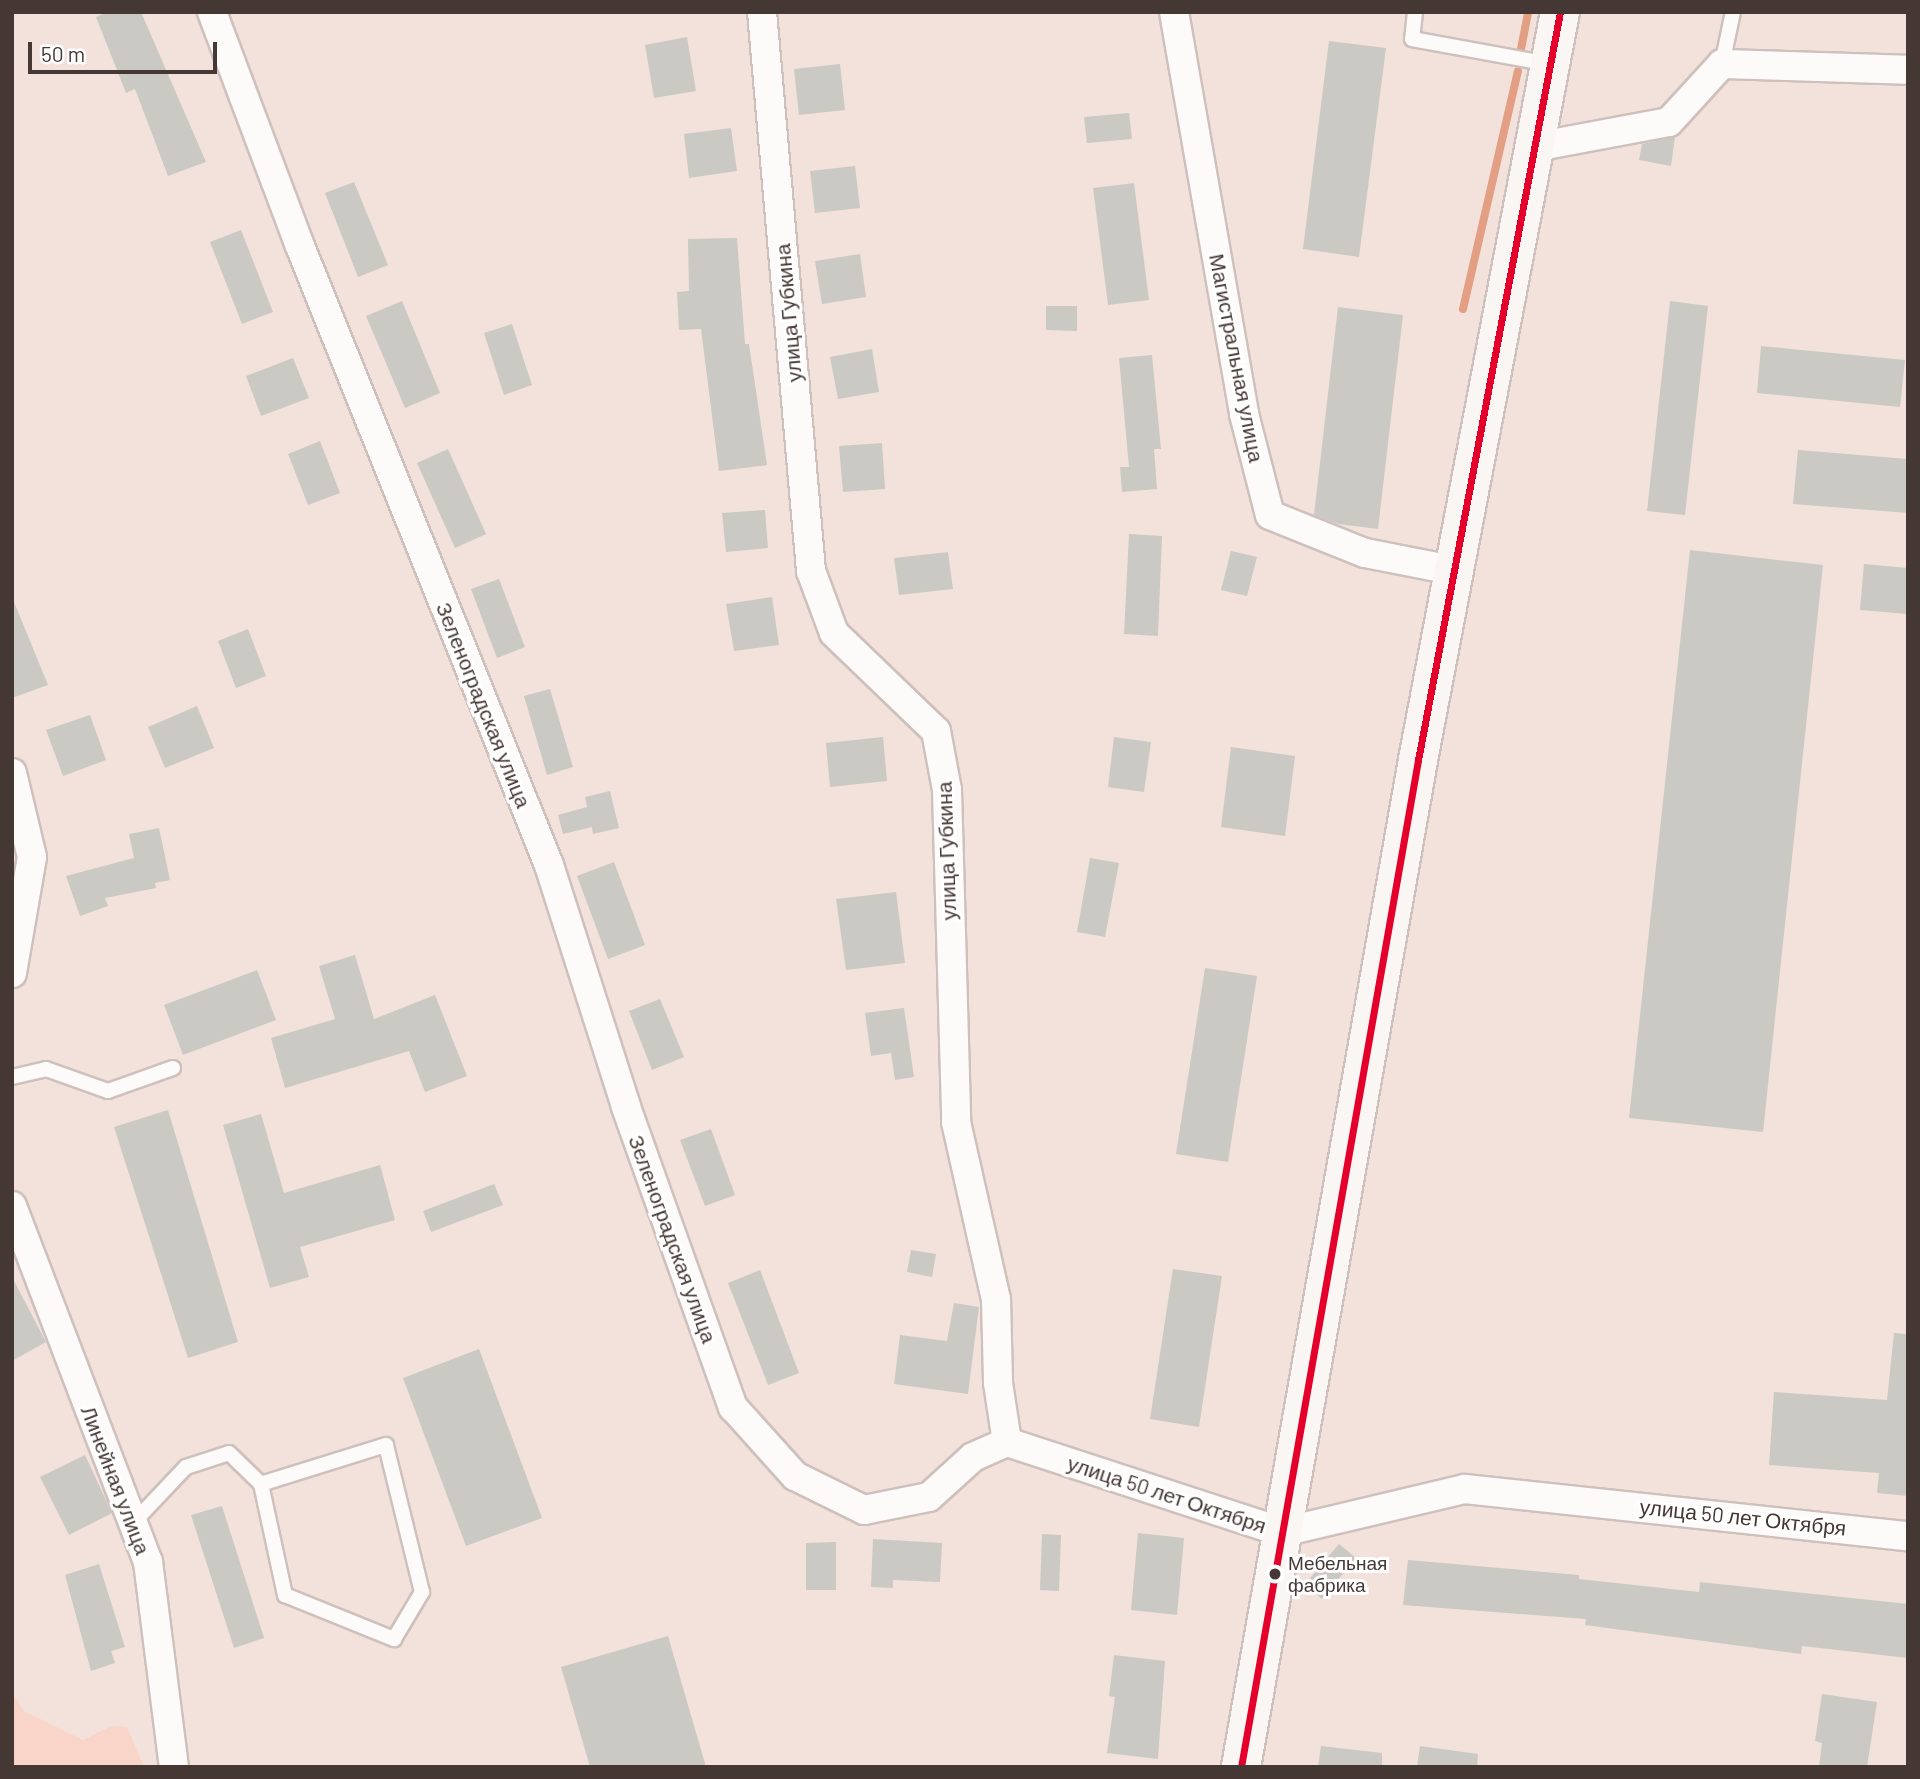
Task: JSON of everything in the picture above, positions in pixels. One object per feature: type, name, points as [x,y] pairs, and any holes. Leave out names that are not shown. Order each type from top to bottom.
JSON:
[{"type":"main road","points":[[1241,1767],[1452,570],[1560,12]]},
{"type":"street","name":"Зеленоградская улица","points":[[212,12],[300,246],[549,865],[626,1107],[733,1407],[795,1476],[864,1510],[929,1497],[973,1457],[1007,1442]]},
{"type":"street","name":"улица Губкина","points":[[762,12],[811,571],[834,633],[936,732],[947,790],[956,1122],[996,1299],[998,1383],[1007,1442]]},
{"type":"street","name":"Магистральная улица","points":[[1174,12],[1244,414],[1270,515],[1365,553],[1452,570]]},
{"type":"street","points":[[1535,147],[1669,122],[1722,64],[1908,70]]},
{"type":"street","points":[[12,773],[32,857],[12,973]]},
{"type":"street","name":"Линейная улица","points":[[12,1206],[148,1562],[174,1767]]},
{"type":"street","name":"улица 50 лет Октября","points":[[1007,1442],[1283,1532],[1465,1489],[1908,1536]]},
{"type":"lane","points":[[1415,12],[1412,39],[1550,65]]},
{"type":"lane","points":[[1722,64],[1733,12]]},
{"type":"lane","points":[[12,1077],[46,1069],[108,1091],[173,1068]]},
{"type":"lane","points":[[133,1523],[186,1467],[229,1452],[261,1485],[285,1595],[394,1639],[422,1592],[386,1445],[261,1485]]},
{"type":"shaded area","points":[[12,1692],[24,1711],[83,1740],[111,1726],[127,1727],[144,1767],[12,1767]]},
{"type":"building","points":[[107,12],[141,12],[206,162],[168,176],[135,89],[126,93],[96,17]]},
{"type":"building","points":[[687,37],[696,91],[654,98],[645,45]]},
{"type":"building","points":[[1329,41],[1386,48],[1359,257],[1303,249]]},
{"type":"building","points":[[840,64],[845,110],[799,115],[794,69]]},
{"type":"building","points":[[1129,113],[1132,139],[1087,143],[1084,117]]},
{"type":"building","points":[[731,128],[737,171],[689,178],[684,134]]},
{"type":"building","points":[[1675,137],[1671,166],[1639,160],[1642,144]]},
{"type":"building","points":[[855,166],[860,208],[815,213],[810,171]]},
{"type":"building","points":[[354,182],[388,265],[358,277],[325,193]]},
{"type":"building","points":[[1134,183],[1149,300],[1108,305],[1093,188]]},
{"type":"building","points":[[241,230],[273,312],[242,324],[210,242]]},
{"type":"building","points":[[737,238],[745,344],[749,344],[767,465],[719,471],[701,329],[679,330],[677,292],[689,291],[688,239]]},
{"type":"building","points":[[860,254],[866,297],[822,304],[815,261]]},
{"type":"building","points":[[402,301],[440,393],[405,408],[366,316]]},
{"type":"building","points":[[1670,301],[1708,306],[1685,515],[1647,511]]},
{"type":"building","points":[[1046,306],[1077,306],[1077,331],[1046,330]]},
{"type":"building","points":[[1338,307],[1403,315],[1378,529],[1338,524],[1314,515]]},
{"type":"building","points":[[512,324],[532,385],[504,395],[484,333]]},
{"type":"building","points":[[1761,346],[1905,360],[1900,407],[1757,393]]},
{"type":"building","points":[[872,349],[879,392],[838,399],[830,357]]},
{"type":"building","points":[[1152,355],[1161,449],[1154,449],[1157,489],[1122,492],[1120,467],[1129,467],[1119,358]]},
{"type":"building","points":[[293,358],[309,398],[261,416],[246,376]]},
{"type":"building","points":[[320,441],[340,493],[308,505],[288,454]]},
{"type":"building","points":[[882,443],[885,489],[843,492],[839,446]]},
{"type":"building","points":[[448,449],[486,534],[455,548],[417,463]]},
{"type":"building","points":[[1798,450],[1908,459],[1908,513],[1793,504]]},
{"type":"building","points":[[765,510],[768,548],[726,552],[722,513]]},
{"type":"building","points":[[1129,534],[1162,536],[1158,636],[1124,634]]},
{"type":"building","points":[[1690,550],[1823,565],[1763,1132],[1629,1118]]},
{"type":"building","points":[[1231,551],[1257,557],[1247,596],[1221,590]]},
{"type":"building","points":[[948,552],[953,589],[899,595],[894,558]]},
{"type":"building","points":[[1864,564],[1908,568],[1908,614],[1860,610]]},
{"type":"building","points":[[499,579],[525,647],[497,658],[471,589]]},
{"type":"building","points":[[12,597],[48,685],[12,698]]},
{"type":"building","points":[[772,597],[779,645],[734,651],[726,604]]},
{"type":"building","points":[[248,629],[266,676],[236,688],[218,641]]},
{"type":"building","points":[[550,689],[573,767],[547,775],[524,696]]},
{"type":"building","points":[[197,706],[214,748],[165,768],[148,727]]},
{"type":"building","points":[[90,715],[106,760],[63,776],[46,730]]},
{"type":"building","points":[[883,737],[887,781],[830,787],[826,743]]},
{"type":"building","points":[[1114,737],[1151,742],[1144,792],[1108,787]]},
{"type":"building","points":[[1231,747],[1295,756],[1285,836],[1221,827]]},
{"type":"building","points":[[610,791],[619,828],[593,834],[592,827],[563,834],[558,815],[587,807],[585,797]]},
{"type":"building","points":[[159,828],[170,880],[155,883],[156,888],[105,898],[108,906],[80,916],[66,876],[134,858],[129,834]]},
{"type":"building","points":[[1090,858],[1119,863],[1105,937],[1077,932]]},
{"type":"building","points":[[614,862],[645,945],[608,959],[577,876]]},
{"type":"building","points":[[896,892],[905,963],[846,970],[836,899]]},
{"type":"building","points":[[355,955],[374,1019],[435,995],[467,1076],[425,1092],[409,1051],[285,1088],[271,1038],[335,1019],[319,966]]},
{"type":"building","points":[[1205,968],[1257,976],[1228,1162],[1176,1154]]},
{"type":"building","points":[[257,970],[276,1020],[183,1055],[164,1005]]},
{"type":"building","points":[[660,999],[684,1057],[652,1070],[629,1011]]},
{"type":"building","points":[[904,1008],[914,1077],[895,1080],[891,1053],[871,1056],[865,1013]]},
{"type":"building","points":[[168,1110],[238,1342],[188,1358],[114,1127]]},
{"type":"building","points":[[261,1114],[284,1193],[380,1165],[395,1220],[300,1247],[309,1277],[270,1288],[223,1125]]},
{"type":"building","points":[[711,1129],[735,1195],[705,1206],[680,1140]]},
{"type":"building","points":[[494,1184],[503,1205],[431,1232],[423,1211]]},
{"type":"building","points":[[911,1250],[936,1254],[932,1277],[907,1272]]},
{"type":"building","points":[[1173,1269],[1222,1276],[1199,1427],[1150,1419]]},
{"type":"building","points":[[760,1270],[799,1373],[768,1385],[728,1283]]},
{"type":"building","points":[[12,1277],[46,1342],[12,1361]]},
{"type":"building","points":[[954,1303],[979,1307],[968,1394],[894,1384],[900,1335],[947,1341]]},
{"type":"building","points":[[1894,1333],[1908,1334],[1908,1496],[1877,1493],[1879,1473],[1769,1465],[1774,1392],[1887,1400]]},
{"type":"building","points":[[479,1349],[542,1518],[466,1546],[403,1378]]},
{"type":"building","points":[[85,1455],[112,1513],[69,1535],[40,1477]]},
{"type":"building","points":[[222,1506],[264,1638],[234,1648],[191,1515]]},
{"type":"building","points":[[1138,1533],[1184,1538],[1177,1615],[1131,1610]]},
{"type":"building","points":[[1042,1534],[1061,1535],[1059,1591],[1040,1590]]},
{"type":"building","points":[[873,1539],[942,1543],[940,1582],[893,1580],[893,1588],[871,1587]]},
{"type":"building","points":[[836,1542],[836,1590],[806,1590],[806,1543]]},
{"type":"building","points":[[1339,1544],[1356,1558],[1322,1599],[1305,1584]]},
{"type":"building","points":[[1408,1560],[1579,1575],[1579,1579],[1699,1592],[1700,1582],[1908,1604],[1908,1658],[1802,1646],[1801,1654],[1585,1625],[1586,1619],[1403,1605]]},
{"type":"building","points":[[99,1564],[125,1647],[111,1651],[115,1663],[91,1671],[65,1575]]},
{"type":"building","points":[[668,1636],[706,1767],[590,1767],[561,1667]]},
{"type":"building","points":[[1114,1655],[1165,1661],[1158,1759],[1107,1753],[1115,1697],[1109,1696]]},
{"type":"building","points":[[1822,1694],[1877,1702],[1867,1767],[1819,1767],[1822,1743],[1815,1741]]},
{"type":"building","points":[[1321,1746],[1382,1753],[1382,1767],[1318,1767]]},
{"type":"building","points":[[1420,1746],[1478,1754],[1477,1767],[1417,1767]]},
{"type":"waterway","points":[[1521,49],[1528,12]]},
{"type":"waterway","points":[[1463,309],[1518,71]]},
{"type":"transit line","points":[[1241,1767],[1418,760],[1560,12]]},
{"type":"place","name":"Мебельная фабрика","points":[[1275,1574]]}]
